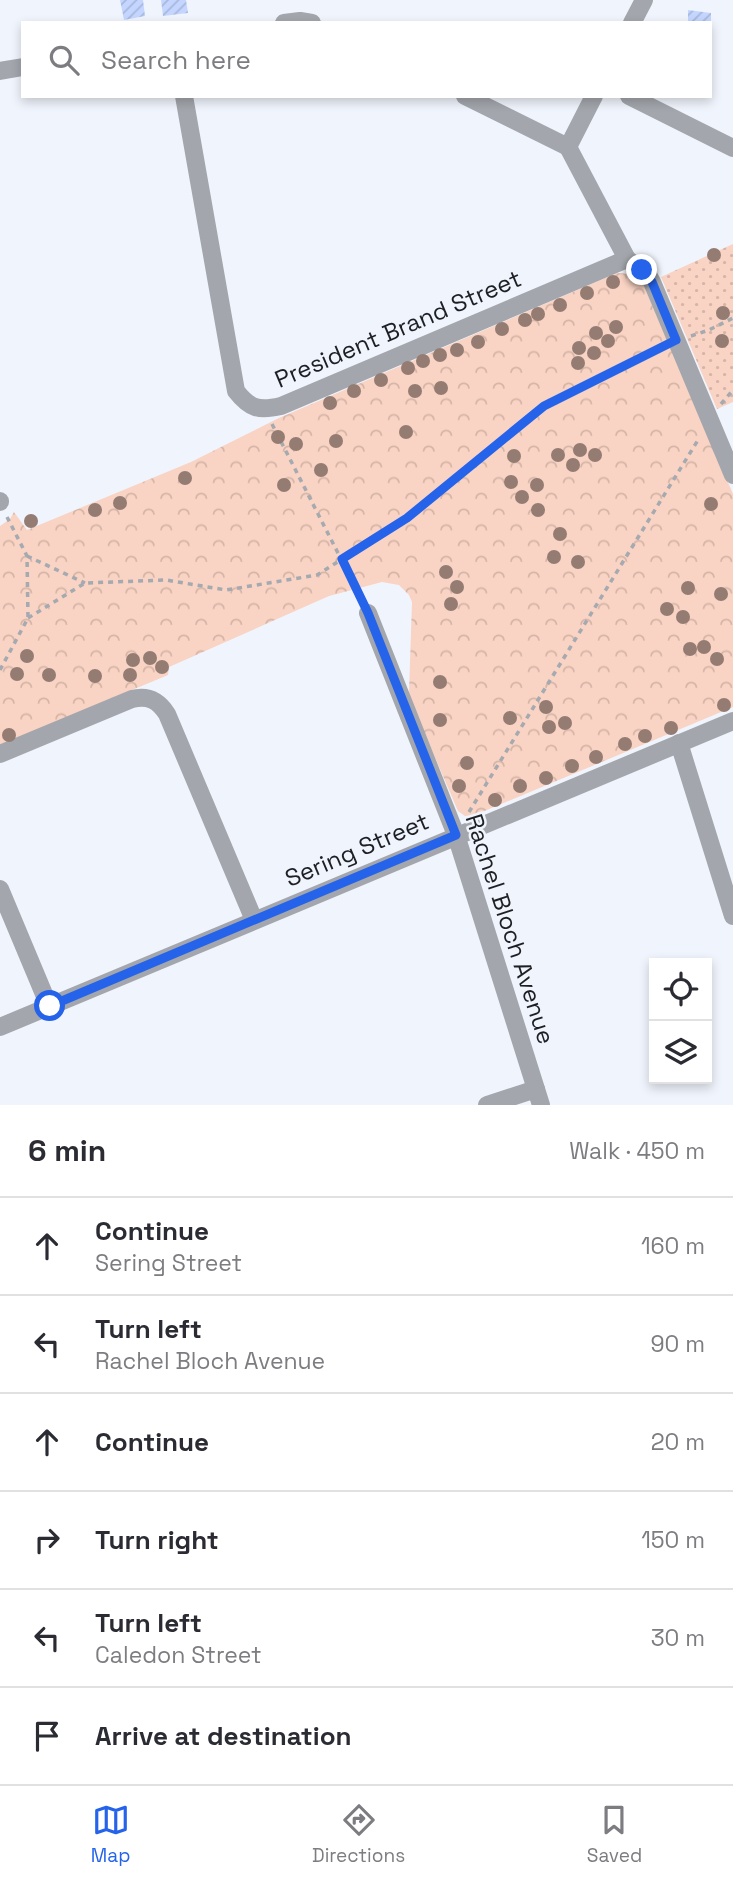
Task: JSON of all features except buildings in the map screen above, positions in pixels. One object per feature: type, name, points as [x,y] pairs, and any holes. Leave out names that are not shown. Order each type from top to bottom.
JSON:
[{"type":"street","points":[[633,21],[644,0]]},
{"type":"street","points":[[0,71],[21,67]]},
{"type":"street","name":"President Brand Street","points":[[184,98],[236,391],[249,406],[265,410],[281,406],[627,259]]},
{"type":"street","points":[[469,98],[568,147],[627,259],[648,275],[652,282],[733,475]]},
{"type":"street","points":[[568,147],[593,98]]},
{"type":"street","points":[[633,98],[733,148]]},
{"type":"street","name":"Rachel Bloch Avenue","points":[[368,613],[456,835],[538,1097]]},
{"type":"street","points":[[0,754],[132,699],[142,696],[160,704],[167,713],[254,920]]},
{"type":"street","name":"Sering Street","points":[[0,1027],[733,721]]},
{"type":"street","points":[[679,743],[733,916]]},
{"type":"street","points":[[0,889],[50,1006]]},
{"type":"street","points":[[487,1105],[538,1097]]},
{"type":"path","points":[[27,556],[85,583],[166,580],[226,590],[317,575],[407,518],[544,406],[676,340],[709,330],[733,318]]},
{"type":"path","points":[[456,835],[699,440],[709,419],[733,390]]},
{"type":"path","points":[[265,410],[368,613]]},
{"type":"path","points":[[0,502],[27,556],[27,618],[0,670]]},
{"type":"path","points":[[27,618],[85,583]]},
{"type":"green space","points":[[733,244],[733,402],[717,409],[661,277]]},
{"type":"green space","points":[[617,273],[633,274],[644,286],[733,494],[733,707],[475,815],[465,816],[458,811],[409,693],[412,602],[399,585],[382,582],[329,596],[169,667],[168,675],[0,745],[0,526],[10,519],[14,512],[27,530],[191,462],[279,418]]},
{"type":"route","points":[[50,1006],[456,835],[368,613],[342,559],[407,518],[544,406],[676,340],[652,282],[642,270]]}]
